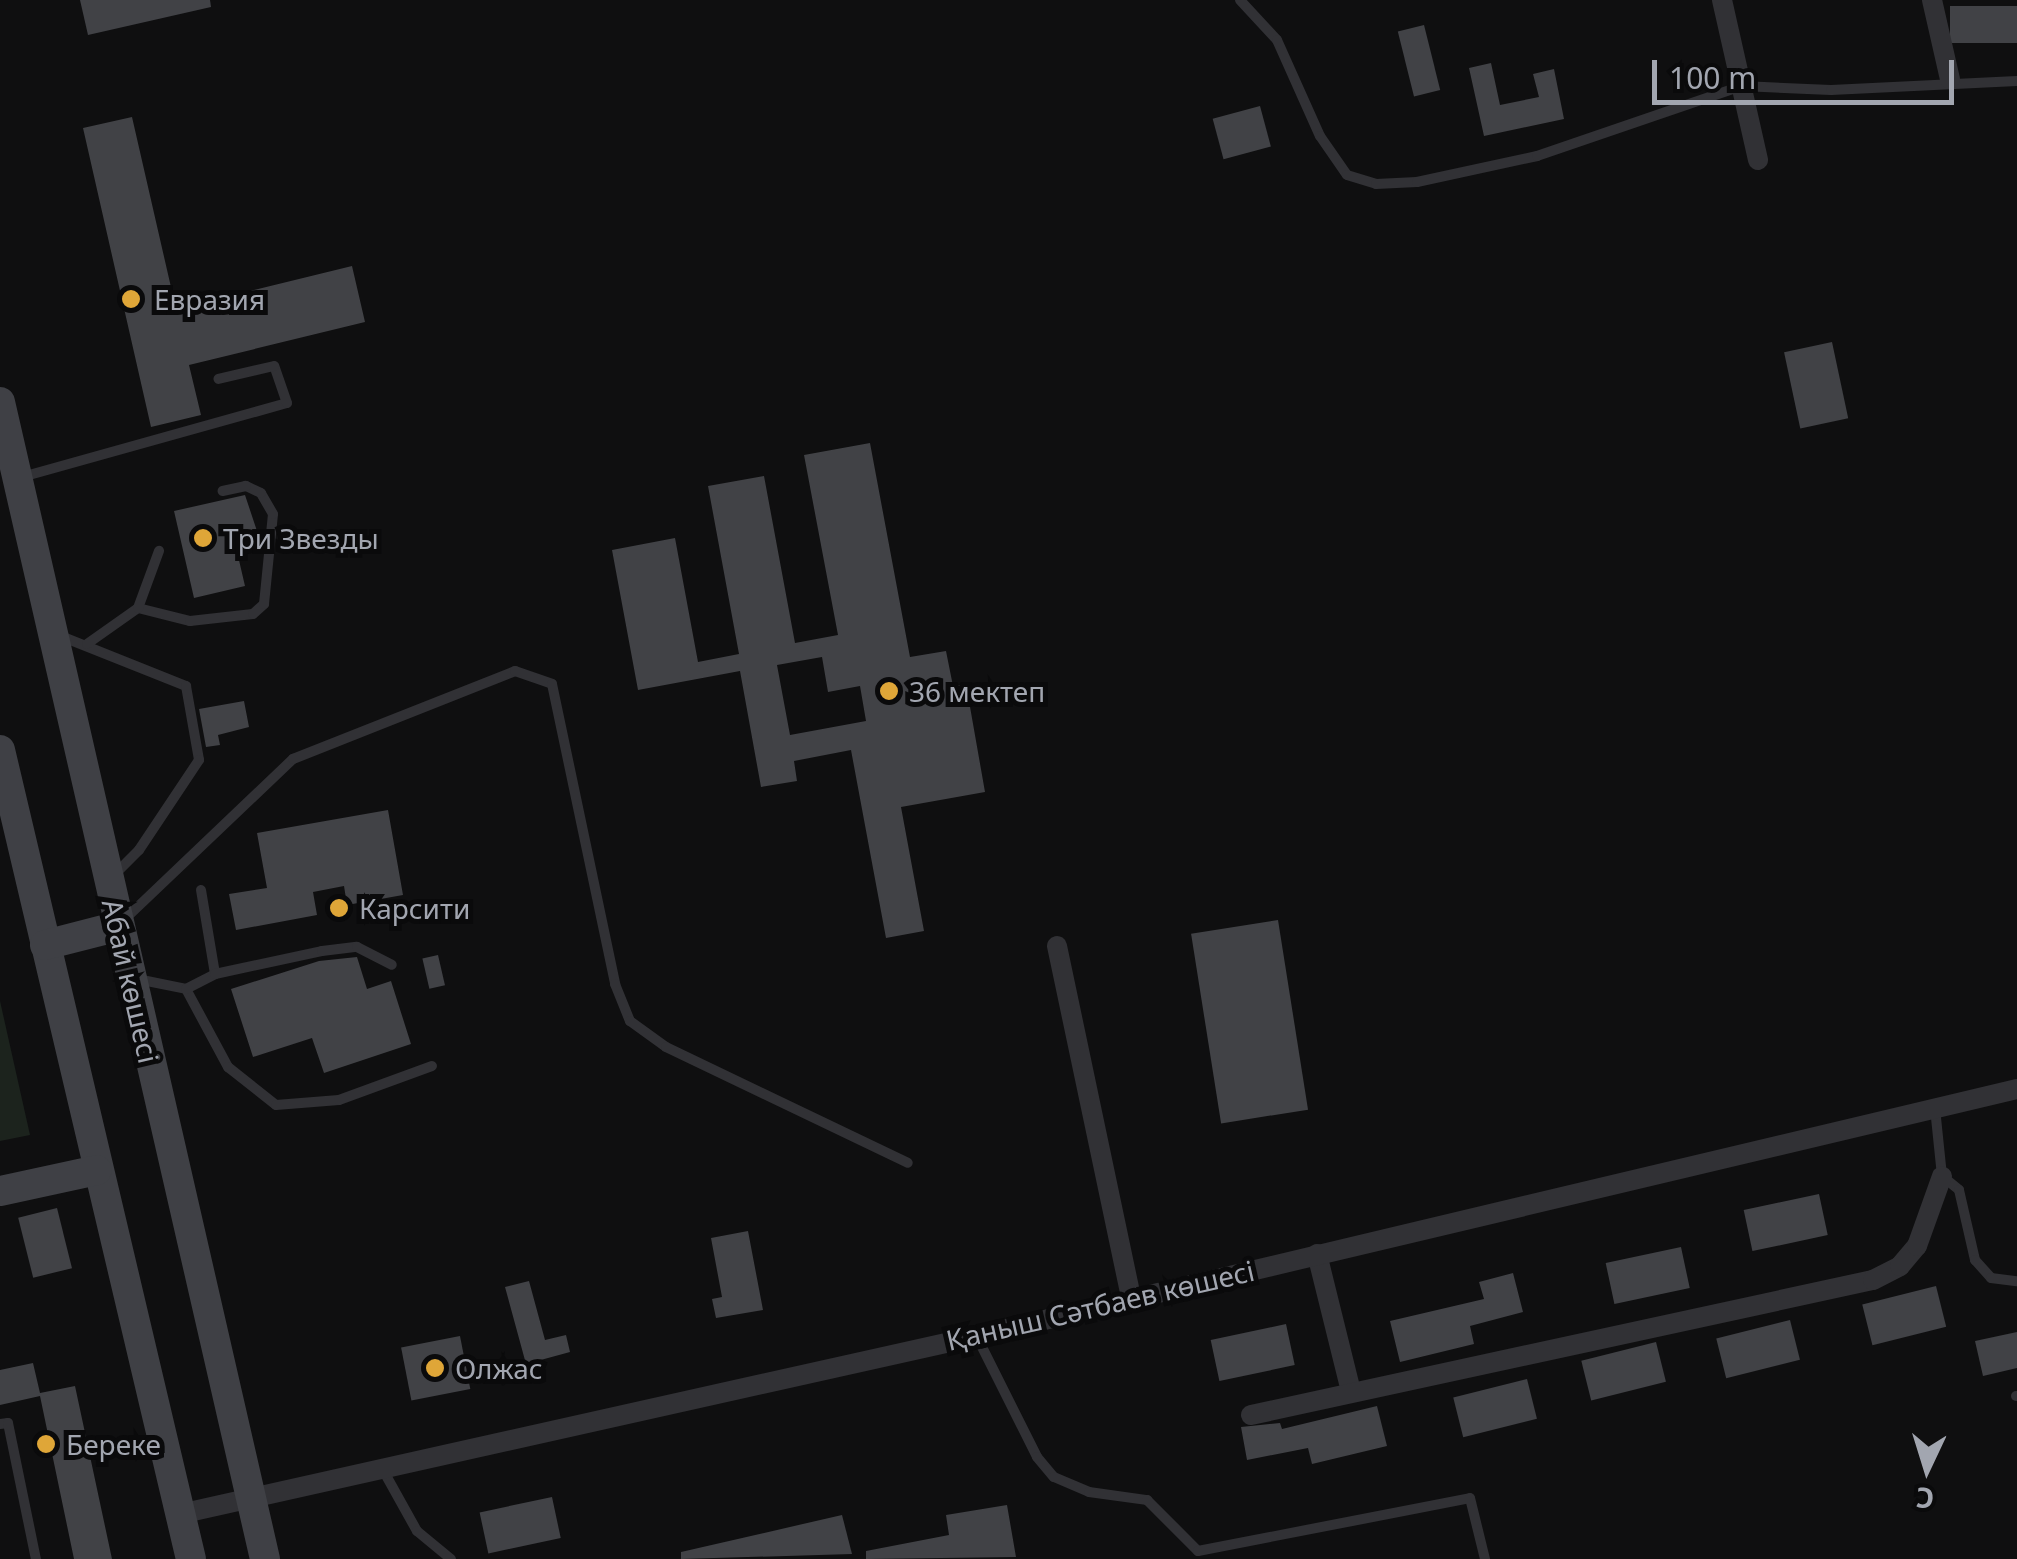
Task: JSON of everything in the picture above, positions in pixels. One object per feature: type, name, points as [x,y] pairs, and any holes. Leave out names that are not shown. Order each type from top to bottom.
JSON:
[{"type":"main road","name":"Абай көшесі","points":[[0,402],[265,1559]]},
{"type":"main road","points":[[0,750],[191,1559]]},
{"type":"main road","points":[[44,946],[118,926]]},
{"type":"main road","points":[[0,1191],[97,1170]]},
{"type":"street","points":[[1722,0],[1758,160]]},
{"type":"street","points":[[1932,0],[1950,80]]},
{"type":"street","points":[[1057,946],[1130,1298]]},
{"type":"street","name":"Қаныш Сәтбаев көшесі","points":[[180,1514],[252,1501],[977,1336],[2017,1088]]},
{"type":"street","points":[[1250,1415],[1873,1280],[1900,1266],[1916,1246],[1942,1176]]},
{"type":"street","points":[[1317,1254],[1351,1391]]},
{"type":"lane","points":[[1240,0],[1277,40],[1320,136],[1348,175],[1376,184],[1537,156],[1742,86],[1831,90],[1950,80],[2017,80]]},
{"type":"lane","points":[[16,478],[287,403],[274,366],[218,379]]},
{"type":"lane","points":[[138,608],[190,621],[253,614],[264,604],[273,514],[261,492],[246,486],[223,490]]},
{"type":"lane","points":[[88,644],[138,608],[159,551]]},
{"type":"lane","points":[[52,633],[88,644],[186,686],[199,760],[139,850],[108,880]]},
{"type":"lane","points":[[118,926],[204,836],[294,759],[515,672],[552,684],[615,984],[630,1021],[666,1047],[908,1163]]},
{"type":"lane","points":[[201,890],[215,974]]},
{"type":"lane","points":[[131,979],[186,989],[215,974],[357,946],[392,965]]},
{"type":"lane","points":[[186,989],[228,1067],[276,1104],[339,1100],[432,1066]]},
{"type":"lane","points":[[1936,1108],[1942,1176],[1959,1190],[1979,1269],[2017,1280]]},
{"type":"lane","points":[[977,1336],[1037,1458],[1054,1476],[1088,1492],[1147,1500],[1198,1552],[1470,1498],[1484,1559]]},
{"type":"lane","points":[[0,1424],[8,1423],[36,1559]]},
{"type":"lane","points":[[383,1470],[417,1531],[451,1559]]},
{"type":"shaded area","points":[[0,1001],[30,1135],[0,1141]]},
{"type":"building","points":[[80,0],[210,0],[211,7],[88,35]]},
{"type":"building","points":[[1950,6],[2017,6],[2017,43],[1950,43]]},
{"type":"building","points":[[1424,25],[1440,90],[1414,97],[1398,32]]},
{"type":"building","points":[[1491,63],[1500,105],[1539,97],[1533,74],[1554,69],[1564,119],[1484,136],[1469,68]]},
{"type":"building","points":[[1260,106],[1271,147],[1224,159],[1213,119]]},
{"type":"building","points":[[132,117],[176,309],[352,266],[365,322],[189,365],[201,415],[151,427],[83,128]]},
{"type":"building","points":[[1832,342],[1848,418],[1800,428],[1784,352]]},
{"type":"building","name":"36 мектеп","points":[[870,443],[910,657],[946,651],[953,686],[966,684],[985,792],[901,807],[924,931],[886,938],[851,750],[794,761],[797,781],[761,787],[740,671],[638,690],[612,550],[675,538],[698,662],[739,654],[708,486],[764,476],[795,643],[838,635],[804,455]],"holes":[[[822,657],[828,692],[860,686],[866,721],[790,735],[777,665]]]},
{"type":"building","points":[[245,495],[259,537],[235,543],[245,586],[194,598],[174,511]]},
{"type":"building","points":[[244,701],[249,727],[218,735],[220,745],[206,747],[199,709]]},
{"type":"building","points":[[388,810],[403,895],[347,905],[344,886],[313,892],[317,915],[236,930],[229,894],[267,888],[257,833]]},
{"type":"building","points":[[1278,920],[1308,1110],[1221,1123],[1191,934]]},
{"type":"building","points":[[438,955],[445,985],[429,989],[422,959]]},
{"type":"building","points":[[357,957],[367,989],[391,981],[411,1044],[324,1073],[312,1038],[253,1057],[231,989],[319,961]]},
{"type":"building","points":[[1819,1194],[1828,1235],[1752,1251],[1744,1210]]},
{"type":"building","points":[[57,1208],[72,1268],[33,1278],[18,1218]]},
{"type":"building","points":[[748,1231],[763,1310],[716,1318],[712,1299],[722,1297],[711,1238]]},
{"type":"building","points":[[1681,1247],[1690,1288],[1614,1304],[1606,1263]]},
{"type":"building","points":[[1513,1273],[1523,1312],[1470,1326],[1474,1344],[1400,1362],[1390,1321],[1484,1299],[1479,1282]]},
{"type":"building","points":[[529,1281],[545,1340],[566,1335],[570,1352],[526,1364],[505,1287]]},
{"type":"building","points":[[1936,1286],[1946,1327],[1872,1345],[1862,1304]]},
{"type":"building","points":[[1790,1320],[1800,1360],[1726,1378],[1716,1338]]},
{"type":"building","points":[[1286,1324],[1295,1365],[1219,1381],[1211,1340]]},
{"type":"building","points":[[2017,1332],[2017,1368],[1983,1376],[1975,1341]]},
{"type":"building","name":"Олжас","points":[[460,1336],[470,1389],[411,1400],[401,1347]]},
{"type":"building","points":[[1656,1342],[1666,1382],[1591,1400],[1581,1361]]},
{"type":"building","points":[[33,1363],[40,1393],[75,1386],[112,1559],[74,1559],[40,1396],[0,1405],[0,1370]]},
{"type":"building","points":[[1527,1379],[1537,1419],[1463,1437],[1453,1397]]},
{"type":"building","points":[[1377,1406],[1387,1446],[1312,1464],[1308,1448],[1247,1460],[1241,1427],[1280,1423],[1282,1429]]},
{"type":"building","points":[[552,1497],[561,1538],[488,1553],[480,1512]]},
{"type":"building","points":[[1007,1505],[1016,1557],[866,1559],[866,1551],[949,1535],[946,1515]]},
{"type":"building","points":[[842,1515],[852,1554],[681,1559],[681,1552]]},
{"type":"place","name":"Евразия","points":[[131,299]]},
{"type":"place","name":"Три Звезды","points":[[203,538]]},
{"type":"place","name":"36 мектеп","points":[[889,691]]},
{"type":"place","name":"Карсити","points":[[339,908]]},
{"type":"place","name":"Олжас","points":[[435,1368]]},
{"type":"place","name":"Береке","points":[[46,1444]]}]
